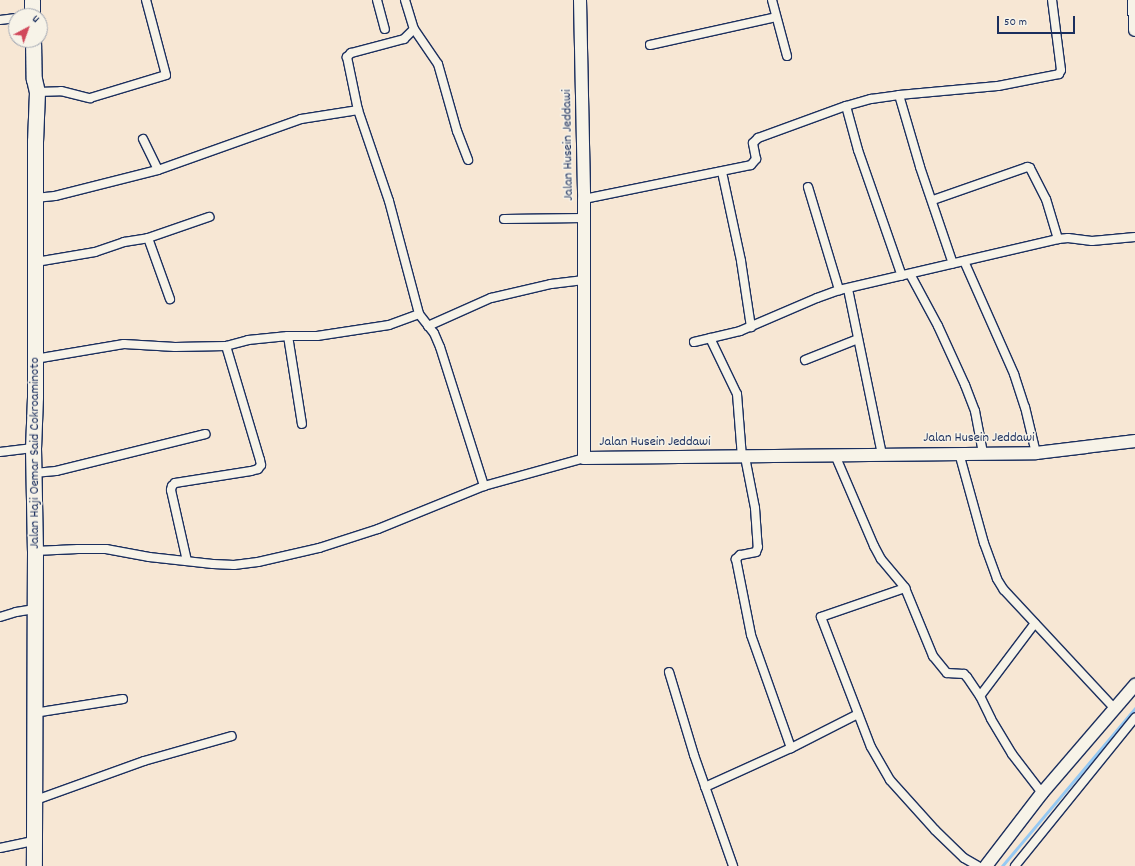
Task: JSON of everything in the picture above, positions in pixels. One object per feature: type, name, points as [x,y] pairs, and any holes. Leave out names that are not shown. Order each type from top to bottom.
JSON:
[{"type":"highway","name":"Jalan Haji Oemar Said Cokroaminoto","points":[[33,48],[34,79],[37,92],[33,448],[35,551],[33,801],[34,866]]},
{"type":"street","points":[[37,92],[61,91],[90,98],[166,75],[146,0]]},
{"type":"street","points":[[377,0],[385,28]]},
{"type":"street","points":[[405,0],[414,29],[438,64],[457,132],[468,160]]},
{"type":"street","name":"Jalan Husein Jeddawi","points":[[580,0],[584,199],[584,458],[1036,453],[1135,442]]},
{"type":"street","points":[[772,0],[787,56]]},
{"type":"street","points":[[584,199],[722,172],[754,163],[756,159],[753,143],[758,138],[846,106],[899,95],[998,86],[1059,74],[1061,70],[1052,0]]},
{"type":"street","points":[[1134,0],[1135,30]]},
{"type":"street","points":[[650,45],[776,17]]},
{"type":"street","points":[[414,29],[404,39],[351,53],[347,57],[358,110],[389,201],[419,314],[434,333],[440,347],[484,486]]},
{"type":"street","points":[[899,95],[920,167],[933,200],[953,264]]},
{"type":"street","points":[[846,106],[858,150],[902,276]]},
{"type":"street","points":[[35,198],[55,196],[158,170],[301,119],[358,110]]},
{"type":"street","points":[[143,139],[158,170]]},
{"type":"street","points":[[933,200],[1027,167],[1030,168],[1046,199],[1058,239]]},
{"type":"street","points":[[722,172],[741,261],[751,327]]},
{"type":"street","points":[[808,187],[844,290],[858,339],[882,454]]},
{"type":"street","points":[[36,262],[95,252],[124,242],[148,238],[209,217]]},
{"type":"street","points":[[504,220],[584,218]]},
{"type":"street","points":[[694,342],[726,336],[751,327],[817,298],[910,274],[1058,239],[1068,238],[1092,241],[1135,237]]},
{"type":"street","points":[[148,238],[170,299]]},
{"type":"street","points":[[964,262],[1014,374],[1025,407],[1036,453]]},
{"type":"street","points":[[910,274],[935,320],[965,385],[974,411],[983,453]]},
{"type":"street","points":[[428,326],[491,298],[551,284],[584,280]]},
{"type":"street","points":[[35,359],[124,344],[175,347],[226,346],[248,340],[288,336],[317,336],[389,325],[419,314]]},
{"type":"street","points":[[288,336],[302,424]]},
{"type":"street","points":[[710,338],[737,394],[743,457],[755,508],[758,547],[756,552],[740,556],[736,559],[751,635],[791,748]]},
{"type":"street","points":[[805,360],[858,339]]},
{"type":"street","points":[[187,561],[171,490],[172,486],[175,483],[251,471],[258,469],[261,465],[226,346]]},
{"type":"street","points":[[34,473],[56,470],[205,434]]},
{"type":"street","points":[[0,452],[33,448]]},
{"type":"street","points":[[959,453],[966,484],[995,575],[1004,590],[1115,709]]},
{"type":"street","points":[[834,455],[881,560],[905,588],[933,656],[947,673],[964,674],[967,676],[980,696],[991,719],[1012,754],[1042,792]]},
{"type":"street","points":[[35,551],[106,549],[149,557],[187,561],[234,565],[258,562],[319,548],[378,529],[484,486],[584,458]]},
{"type":"street","points":[[905,588],[821,617],[871,747],[890,780],[935,830],[964,858],[978,866]]},
{"type":"street","points":[[0,617],[16,612],[35,609]]},
{"type":"street","points":[[980,696],[1035,623]]},
{"type":"street","points":[[669,672],[694,755],[733,866]]},
{"type":"street","points":[[986,866],[1042,792],[1135,685]]},
{"type":"street","points":[[34,713],[123,699]]},
{"type":"street","points":[[705,787],[791,748],[858,714]]},
{"type":"street","points":[[1015,866],[1135,718]]},
{"type":"street","points":[[33,801],[144,761],[232,736]]},
{"type":"street","points":[[0,848],[34,840]]},
{"type":"waterway","points":[[1002,866],[1135,708]]}]
